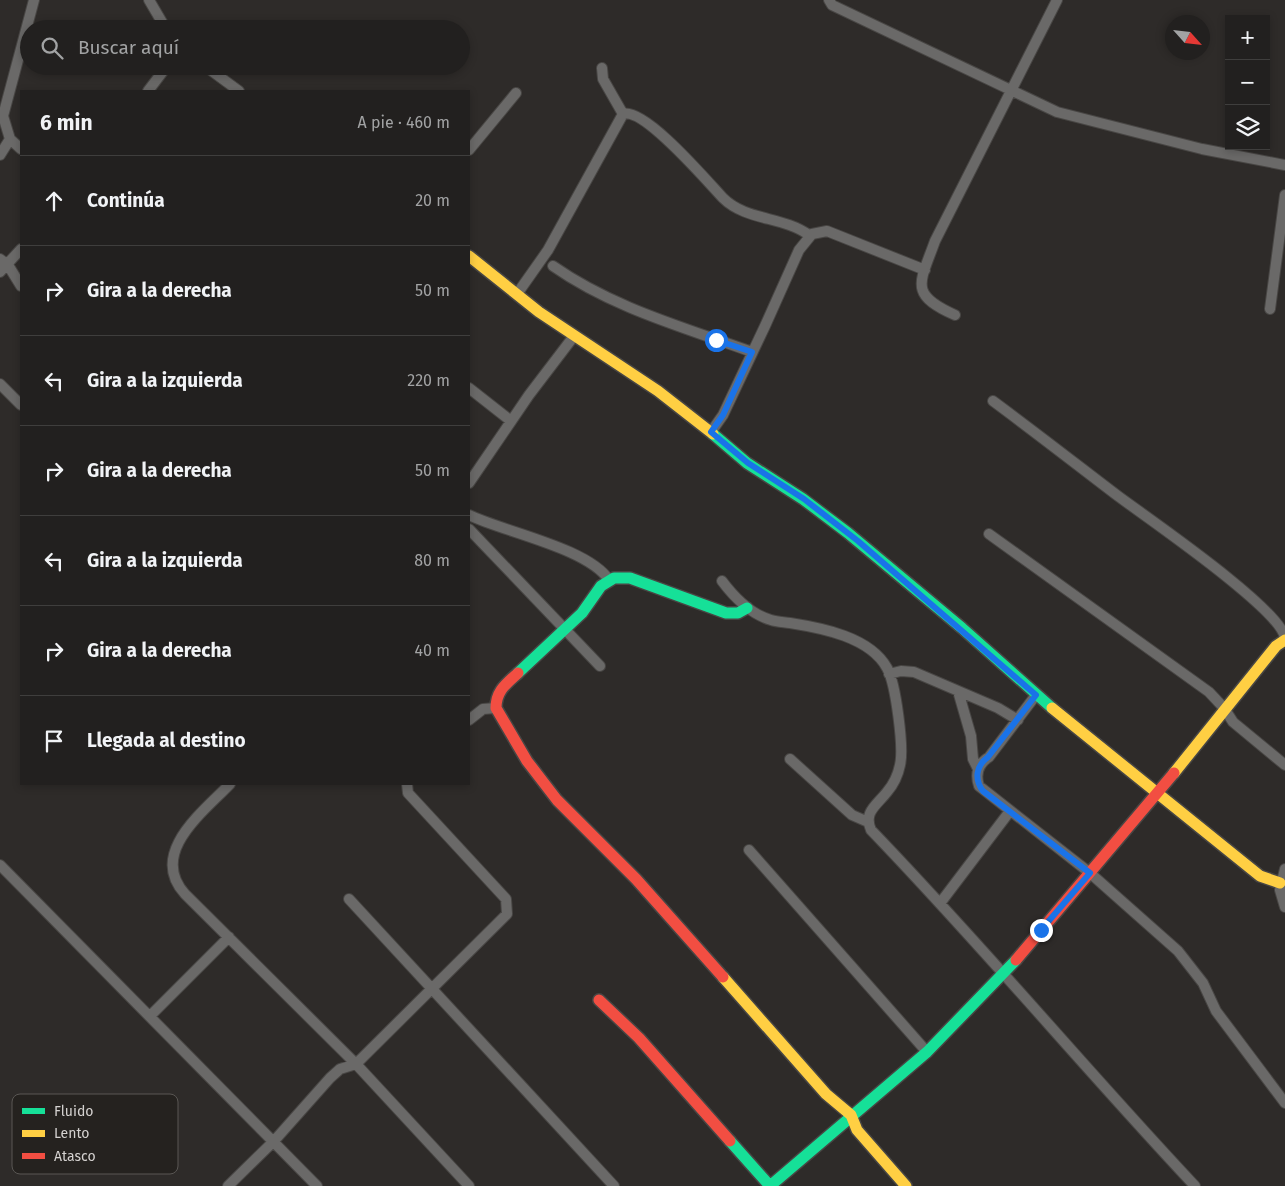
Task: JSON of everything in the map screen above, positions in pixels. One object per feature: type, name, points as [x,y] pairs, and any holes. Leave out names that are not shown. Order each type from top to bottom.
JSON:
[{"type":"street","points":[[28,20],[34,0]]},
{"type":"street","points":[[150,0],[161,20]]},
{"type":"street","points":[[829,0],[832,5],[1057,112],[1087,121],[1202,148],[1285,164]]},
{"type":"street","points":[[955,315],[933,305],[926,298],[922,289],[926,268],[933,247],[1057,0]]},
{"type":"street","points":[[20,50],[4,108],[4,124],[10,139],[20,148]]},
{"type":"street","points":[[602,68],[604,79],[623,114]]},
{"type":"street","points":[[149,90],[160,75]]},
{"type":"street","points":[[217,75],[238,90]]},
{"type":"street","points":[[470,149],[516,92]]},
{"type":"street","points":[[623,114],[634,114],[670,142],[734,207],[793,225],[809,235]]},
{"type":"street","points":[[517,294],[548,250],[623,114]]},
{"type":"street","points":[[0,155],[10,139]]},
{"type":"street","points":[[1270,309],[1285,195]]},
{"type":"street","points":[[711,432],[723,415],[799,250],[809,235],[816,231],[827,231],[926,268]]},
{"type":"street","points":[[0,272],[4,262],[20,251]]},
{"type":"street","points":[[470,257],[574,336],[650,386],[711,432],[748,463],[804,499],[848,533],[962,628],[1036,695],[1159,792],[1260,876],[1280,883]]},
{"type":"street","points":[[4,262],[20,285]]},
{"type":"street","points":[[553,266],[590,290],[618,304],[752,352]]},
{"type":"street","points":[[470,483],[574,336]]},
{"type":"street","points":[[0,384],[20,404]]},
{"type":"street","points":[[470,389],[512,421]]},
{"type":"street","points":[[599,1000],[639,1038],[770,1186],[927,1052],[1004,974],[1159,792],[1224,708],[1276,646],[1285,639],[1282,628],[1264,609],[1224,575],[993,401]]},
{"type":"street","points":[[470,516],[536,538],[595,565],[609,580]]},
{"type":"street","points":[[470,530],[600,666]]},
{"type":"street","points":[[989,534],[1209,692],[1244,734],[1285,765]]},
{"type":"street","points":[[747,608],[738,613],[726,613],[630,578],[620,577],[609,580],[600,587],[586,609],[500,689],[496,698],[496,708],[526,761],[557,800],[636,879],[826,1094],[851,1115],[857,1130],[906,1186]]},
{"type":"street","points":[[722,580],[747,608],[772,621],[826,631],[862,645],[877,655],[889,674],[893,686],[902,758],[894,782],[872,808],[868,822]]},
{"type":"street","points":[[889,674],[901,671],[914,672],[998,708],[1018,720]]},
{"type":"street","points":[[958,691],[958,699],[971,736],[973,758],[978,769],[979,786],[1090,873],[1187,960],[1203,983],[1216,1011],[1285,1103]]},
{"type":"street","points":[[978,769],[1036,695]]},
{"type":"street","points":[[470,719],[483,709],[496,708]]},
{"type":"street","points":[[790,759],[852,815],[868,822],[872,830],[941,902],[1195,1186]]},
{"type":"street","points":[[229,785],[181,837],[175,849],[172,862],[174,876],[180,889],[356,1064],[469,1186]]},
{"type":"street","points":[[228,1186],[274,1141],[330,1078],[340,1069],[356,1064],[504,918],[508,906],[506,899],[408,793],[407,785]]},
{"type":"street","points":[[941,902],[1010,812]]},
{"type":"street","points":[[749,850],[927,1052]]},
{"type":"street","points":[[0,865],[317,1186]]},
{"type":"street","points":[[1285,869],[1280,883],[1281,897],[1285,907]]},
{"type":"street","points":[[348,899],[614,1186]]},
{"type":"street","points":[[150,1016],[229,937]]},
{"type":"traffic: fast","points":[[713,434],[747,463],[803,499],[848,533],[962,628],[1052,708]]},
{"type":"traffic: fast","points":[[518,673],[582,613],[601,586],[614,578],[630,578],[726,613],[738,613],[747,608]]},
{"type":"traffic: fast","points":[[730,1141],[770,1186],[927,1052],[1016,960]]},
{"type":"traffic: slow","points":[[470,257],[539,312],[658,391],[713,434]]},
{"type":"traffic: slow","points":[[1174,773],[1276,646],[1285,640]]},
{"type":"traffic: slow","points":[[1052,708],[1260,876],[1280,883]]},
{"type":"traffic: slow","points":[[723,977],[826,1094],[851,1115],[857,1130],[906,1186]]},
{"type":"traffic: jam","points":[[518,673],[500,692],[496,708],[527,761],[557,800],[636,879],[723,977]]},
{"type":"traffic: jam","points":[[1016,960],[1174,773]]},
{"type":"traffic: jam","points":[[599,1000],[639,1038],[730,1141]]},
{"type":"route","points":[[716,340],[752,352],[723,415],[711,432],[734,453],[763,474],[804,499],[858,541],[962,628],[1036,695],[988,757],[980,764],[977,780],[983,791],[1090,873],[1041,930]]}]
